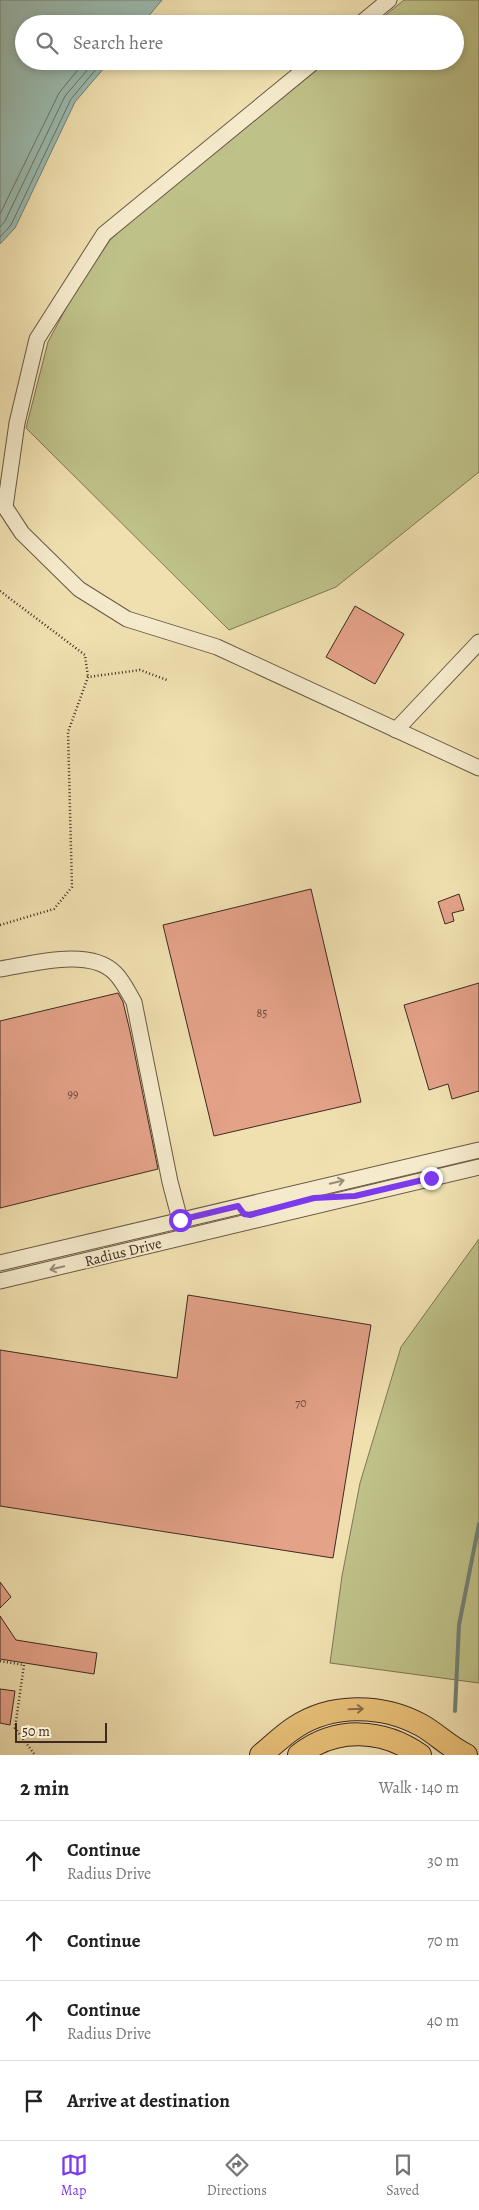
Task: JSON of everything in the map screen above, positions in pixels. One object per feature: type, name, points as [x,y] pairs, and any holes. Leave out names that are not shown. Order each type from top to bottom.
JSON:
[{"type":"highway","points":[[261,1755],[302,1724],[324,1715],[353,1709],[380,1711],[408,1719],[421,1725],[453,1752]]},
{"type":"highway","points":[[299,1755],[314,1744],[335,1736],[373,1734],[391,1739],[420,1755]]},
{"type":"street","points":[[371,15],[389,0]]},
{"type":"street","points":[[304,70],[104,234],[37,339],[17,423],[5,506],[22,534],[80,589],[126,619],[217,647],[479,768]]},
{"type":"street","points":[[396,730],[479,642]]},
{"type":"street","points":[[0,970],[69,958],[95,961],[115,972],[124,984],[134,1002],[170,1182],[180,1220]]},
{"type":"street","name":"Radius Drive","points":[[0,1263],[479,1150]]},
{"type":"street","name":"Radius Drive","points":[[5,1279],[479,1167]]},
{"type":"street","points":[[238,1206],[244,1214],[250,1215],[314,1198],[355,1196]]},
{"type":"street","points":[[96,1240],[128,1238],[204,1222],[209,1225],[211,1230]]},
{"type":"path","points":[[0,591],[85,655],[88,677],[68,732],[72,887],[54,909],[0,926]]},
{"type":"path","points":[[88,677],[140,670],[167,680]]},
{"type":"path","points":[[0,1661],[24,1665],[15,1728],[35,1755]]},
{"type":"green space","points":[[404,0],[479,0],[479,472],[336,587],[229,630],[26,428],[48,342],[73,295],[110,240],[132,220],[317,70],[464,70],[464,15],[386,15]]},
{"type":"green space","points":[[479,1239],[479,1683],[330,1663],[342,1576],[360,1483],[401,1347]]},
{"type":"water","points":[[0,0],[162,0],[150,15],[15,15],[15,70],[102,70],[75,102],[15,228],[0,244]]},
{"type":"building","points":[[355,606],[404,634],[375,684],[326,657]]},
{"type":"building","points":[[311,889],[361,1102],[214,1136],[163,925]]},
{"type":"building","points":[[459,894],[464,910],[452,913],[454,921],[445,924],[438,902]]},
{"type":"building","points":[[479,983],[479,1091],[452,1099],[448,1084],[429,1090],[404,1005]]},
{"type":"building","points":[[118,993],[123,1002],[130,1031],[158,1169],[0,1208],[0,1021]]},
{"type":"building","points":[[188,1295],[371,1325],[333,1558],[0,1506],[0,1350],[177,1378]]},
{"type":"building","points":[[0,1582],[11,1597],[0,1608]]},
{"type":"building","points":[[0,1616],[16,1640],[97,1653],[94,1674],[0,1659]]},
{"type":"building","points":[[0,1689],[15,1691],[10,1725],[0,1723]]},
{"type":"waterway","points":[[455,1711],[459,1625],[479,1524]]},
{"type":"route","points":[[180,1220],[238,1206],[239,1210],[244,1214],[250,1215],[314,1198],[355,1196],[431,1178]]}]
